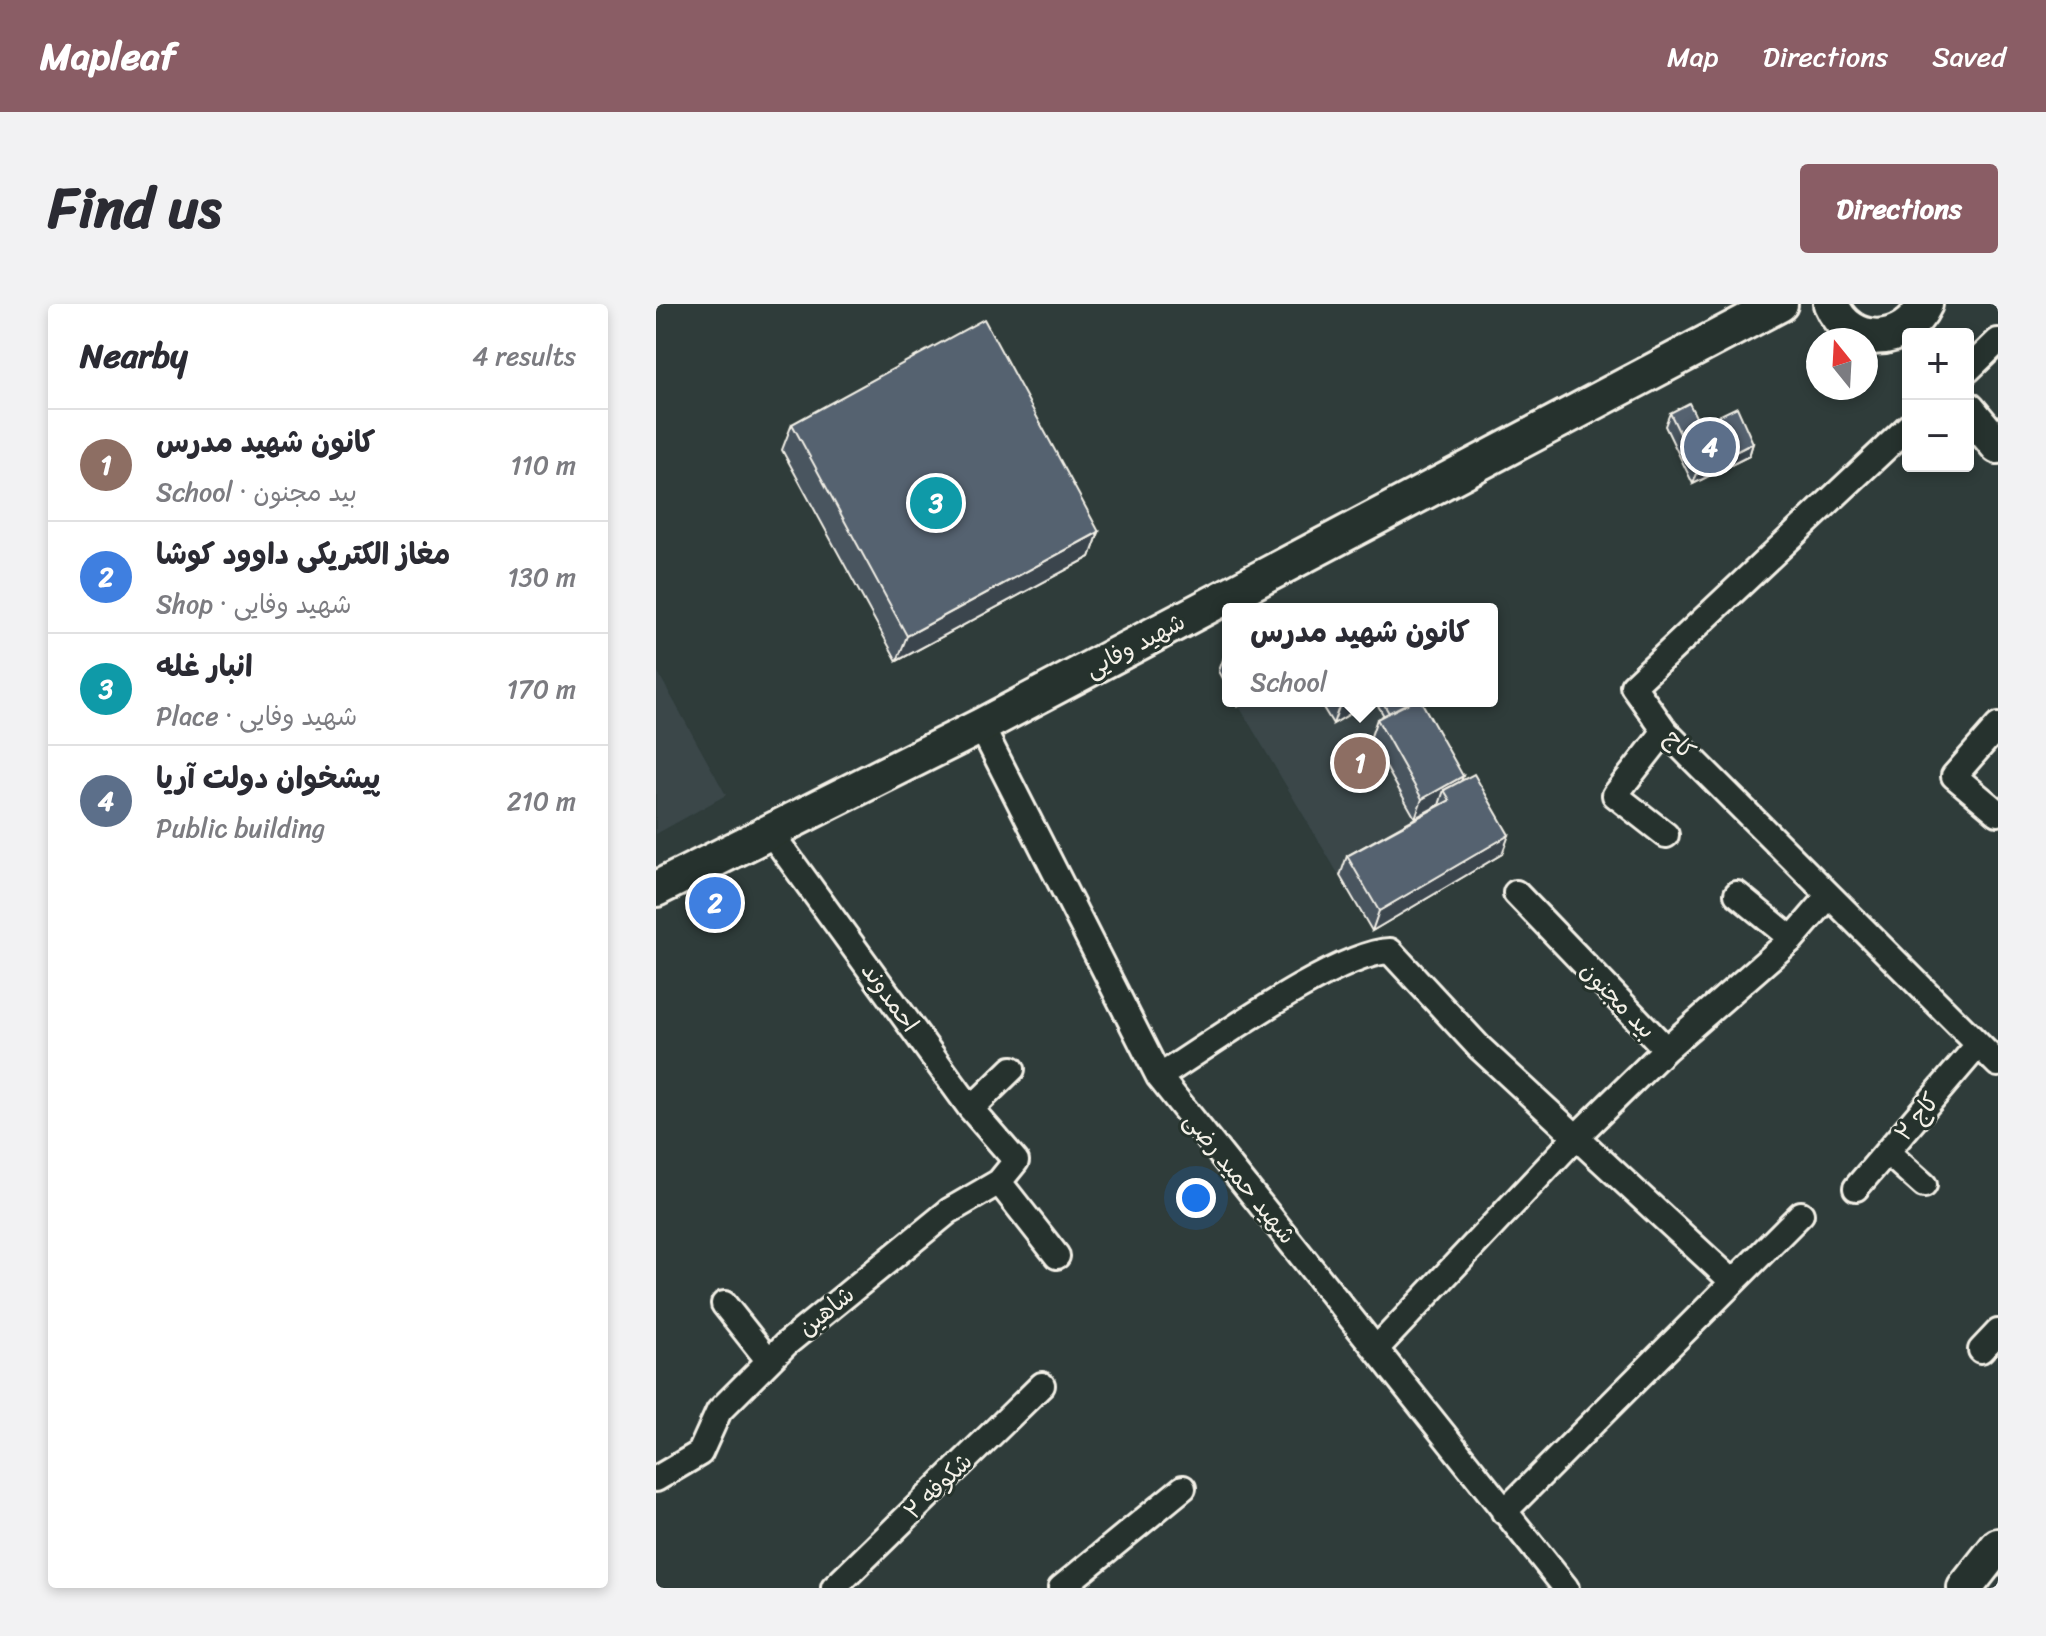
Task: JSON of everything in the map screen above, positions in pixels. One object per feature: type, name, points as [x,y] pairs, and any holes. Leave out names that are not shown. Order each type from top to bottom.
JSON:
[{"type":"main road","points":[[1831,304],[1846,327],[1861,335],[1877,338],[1902,335]]},
{"type":"main road","points":[[1910,328],[1925,304]]},
{"type":"main road","name":"شهید وفایی","points":[[656,889],[768,829],[981,726],[1776,305]]},
{"type":"main road","points":[[1974,417],[1998,446]]},
{"type":"main road","points":[[1965,1588],[1998,1546]]},
{"type":"street","points":[[1974,364],[1998,341]]},
{"type":"street","name":"کاج","points":[[1902,433],[1633,686],[1665,731],[1998,1064]]},
{"type":"street","name":"شهید حمید رضی","points":[[981,726],[1159,1077],[1566,1588]]},
{"type":"street","points":[[1998,726],[1954,776],[1998,813]]},
{"type":"street","points":[[1665,731],[1615,795],[1666,835]]},
{"type":"street","name":"احمدوند","points":[[768,829],[971,1109],[1016,1161]]},
{"type":"street","name":"بید مجنون","points":[[1516,893],[1666,1049],[1792,939],[1829,896]]},
{"type":"street","points":[[1737,894],[1792,939]]},
{"type":"street","points":[[1159,1077],[1326,973],[1373,951],[1390,951],[1480,1048],[1732,1281]]},
{"type":"street","name":"کاج ۲","points":[[1856,1188],[1978,1045]]},
{"type":"street","points":[[1377,1348],[1575,1138],[1666,1049]]},
{"type":"street","points":[[971,1109],[1012,1069]]},
{"type":"street","points":[[1887,1152],[1924,1185]]},
{"type":"street","name":"شاهین","points":[[656,1479],[700,1453],[719,1411],[769,1361],[949,1211],[999,1182],[1016,1161]]},
{"type":"street","points":[[999,1182],[1057,1256]]},
{"type":"street","points":[[1504,1512],[1801,1214]]},
{"type":"street","points":[[724,1304],[769,1361]]},
{"type":"street","points":[[1981,1350],[1998,1332]]},
{"type":"street","name":"شکوفه ۲","points":[[834,1588],[1042,1385]]},
{"type":"street","points":[[1061,1588],[1183,1488]]},
{"type":"shaded area","points":[[656,669],[726,795],[656,834]]},
{"type":"shaded area","points":[[1240,707],[1416,707],[1502,854],[1372,931]]},
{"type":"building","points":[[984,319],[1099,532],[907,636],[792,424]]},
{"type":"building","points":[[1689,403],[1700,425],[1737,407],[1753,443],[1698,471],[1670,413]]},
{"type":"building","points":[[1386,707],[1401,707],[1389,713]]},
{"type":"building","points":[[1400,707],[1424,707],[1463,776],[1422,799],[1377,719]]},
{"type":"building","points":[[1474,774],[1509,835],[1379,911],[1347,856],[1450,800],[1444,790]]},
{"type":"place","name":"پیشخوان دولت آریا","points":[[1710,447]]},
{"type":"place","name":"انبار غله","points":[[936,503]]},
{"type":"place","name":"کانون شهید مدرس","points":[[1360,763]]},
{"type":"place","name":"مغاز الکتریکی داوود کوشا","points":[[715,903]]}]
